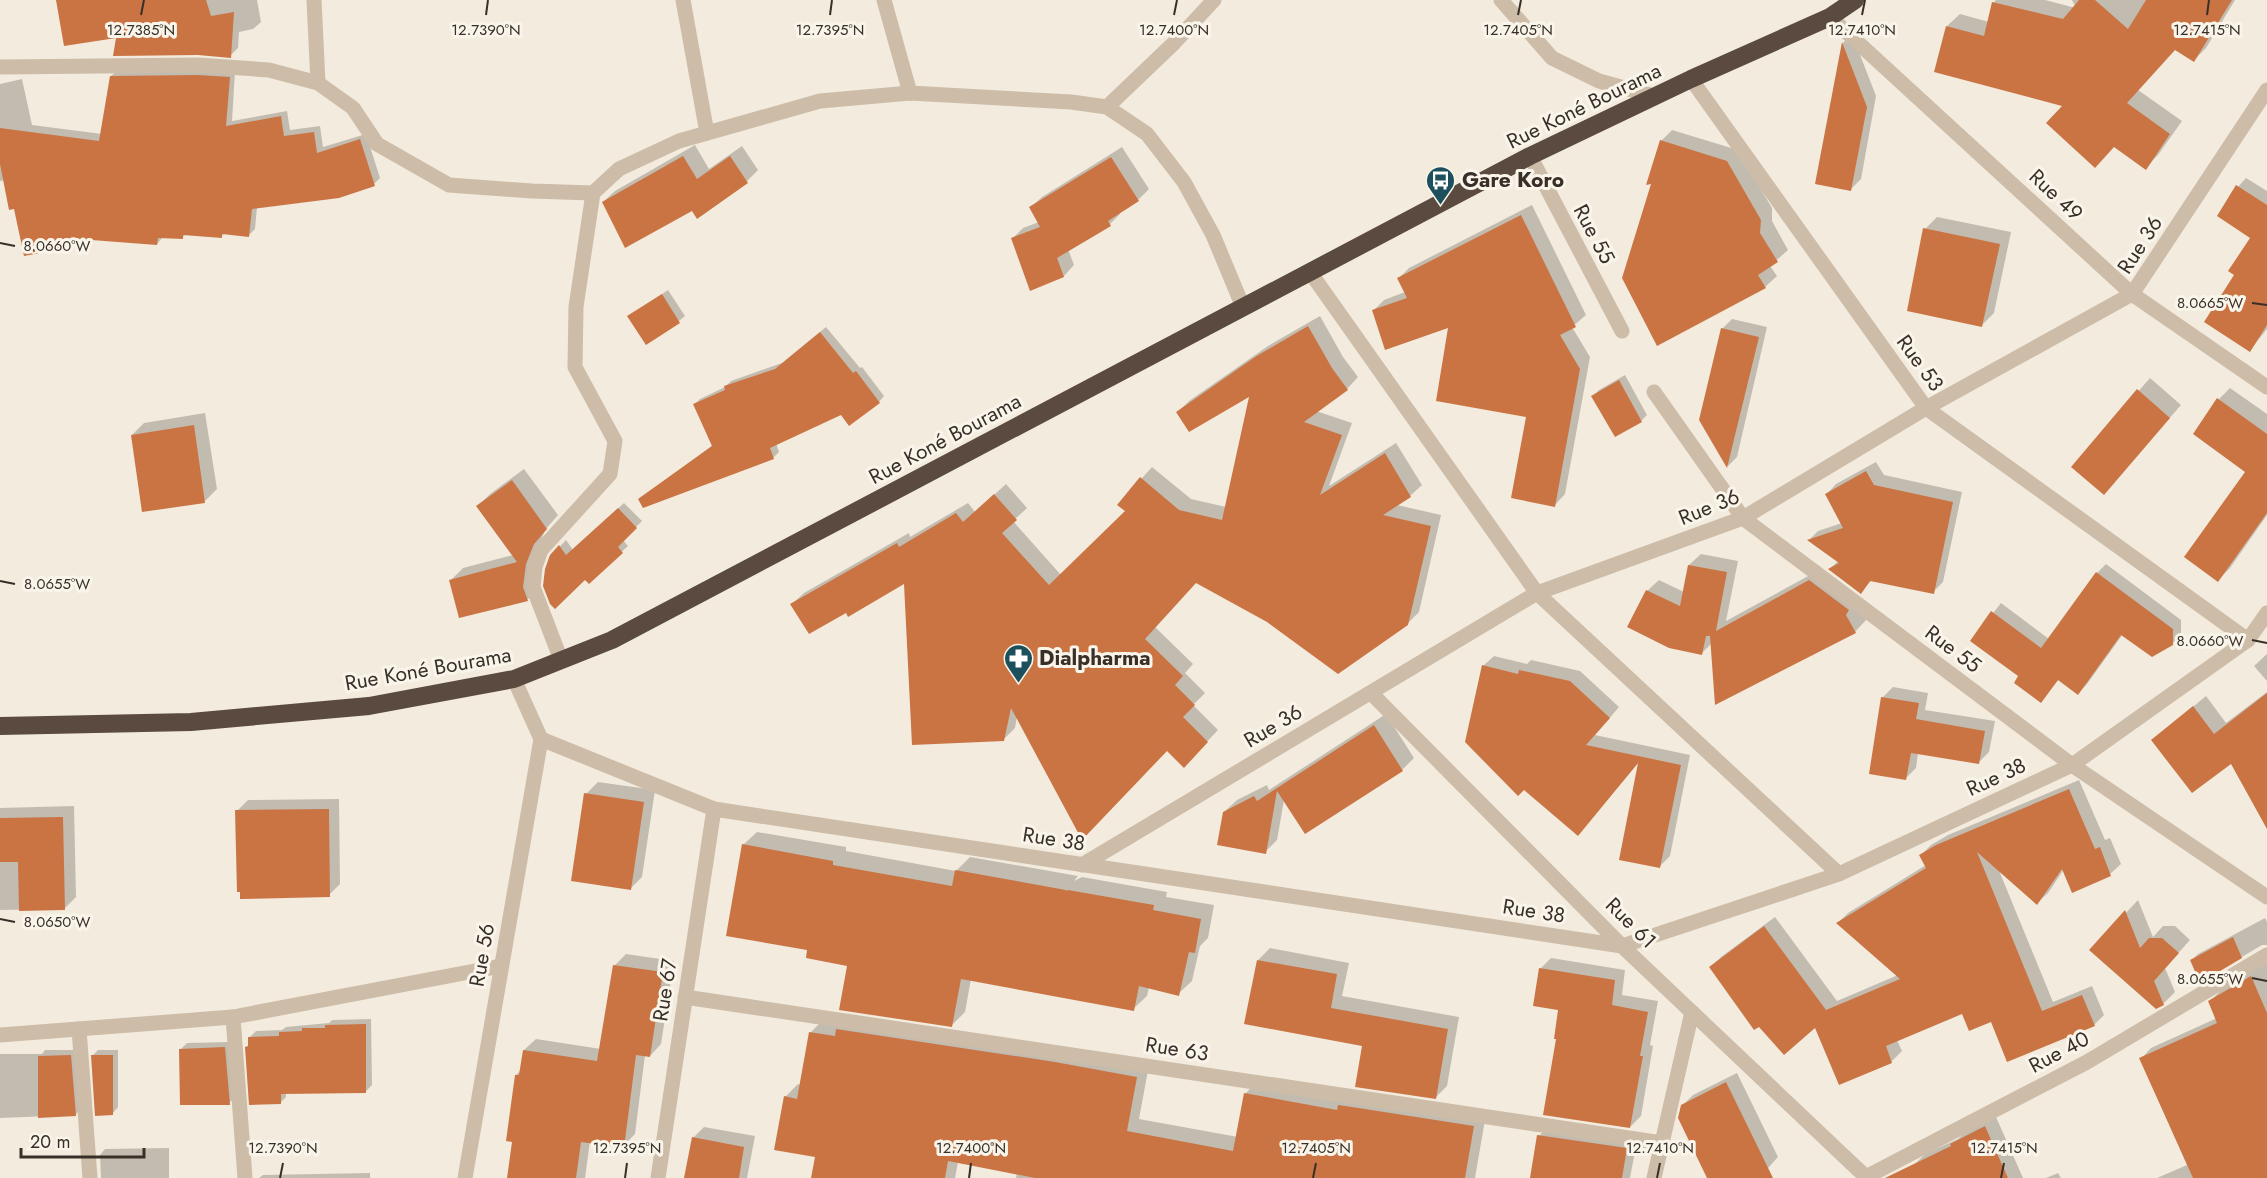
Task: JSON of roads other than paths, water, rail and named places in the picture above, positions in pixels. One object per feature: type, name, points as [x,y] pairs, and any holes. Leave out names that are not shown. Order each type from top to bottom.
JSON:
[{"type":"highway","name":"Rue Koné Bourama","points":[[0,726],[192,722],[357,707],[514,679],[612,640],[1530,156],[1654,96],[1830,17],[1855,0]]},
{"type":"street","points":[[314,0],[318,83]]},
{"type":"street","points":[[683,0],[707,133]]},
{"type":"street","points":[[884,0],[910,93]]},
{"type":"street","points":[[1107,107],[1174,43],[1214,0]]},
{"type":"street","points":[[1501,0],[1552,58],[1599,81],[1654,96]]},
{"type":"street","name":"Rue 49","points":[[1830,17],[2133,294],[2267,387]]},
{"type":"street","points":[[0,67],[198,65],[269,70],[318,83],[353,108],[377,144],[449,185],[593,193]]},
{"type":"street","name":"Rue 53","points":[[1691,79],[1926,408],[2248,640]]},
{"type":"street","name":"Rue 36","points":[[1082,865],[1537,593],[1743,518],[1926,408],[2133,294],[2267,90]]},
{"type":"street","points":[[561,660],[533,587],[535,567],[541,550],[610,474],[615,441],[575,367],[576,307],[593,193],[620,169],[680,141],[820,101],[910,93],[1071,102],[1107,107],[1147,134],[1184,182],[1213,235],[1243,307]]},
{"type":"street","name":"Rue 55","points":[[1530,156],[1622,331]]},
{"type":"street","points":[[1310,272],[1537,593],[1839,874]]},
{"type":"street","name":"Rue 55","points":[[1654,392],[1743,518],[2072,765],[2267,897]]},
{"type":"street","name":"Rue 38","points":[[541,739],[714,809],[1623,946],[1839,874],[2072,765],[2248,640],[2267,613]]},
{"type":"street","points":[[514,679],[541,739]]},
{"type":"street","name":"Rue 61","points":[[1371,693],[1623,946],[1866,1178]]},
{"type":"street","name":"Rue 56","points":[[465,1178],[541,739]]},
{"type":"street","name":"Rue 67","points":[[658,1178],[714,809]]},
{"type":"street","name":"Rue 40","points":[[1866,1178],[2087,1062],[2267,955]]},
{"type":"street","points":[[0,1035],[233,1017],[501,966]]},
{"type":"street","name":"Rue 63","points":[[686,997],[1662,1143]]},
{"type":"street","points":[[1654,1178],[1692,1012]]},
{"type":"street","points":[[233,1017],[245,1178]]},
{"type":"street","points":[[79,1029],[90,1178]]},
{"type":"place","name":"Gare Koro","points":[[1441,206]]},
{"type":"place","name":"Dialpharma","points":[[1018,684]]}]
